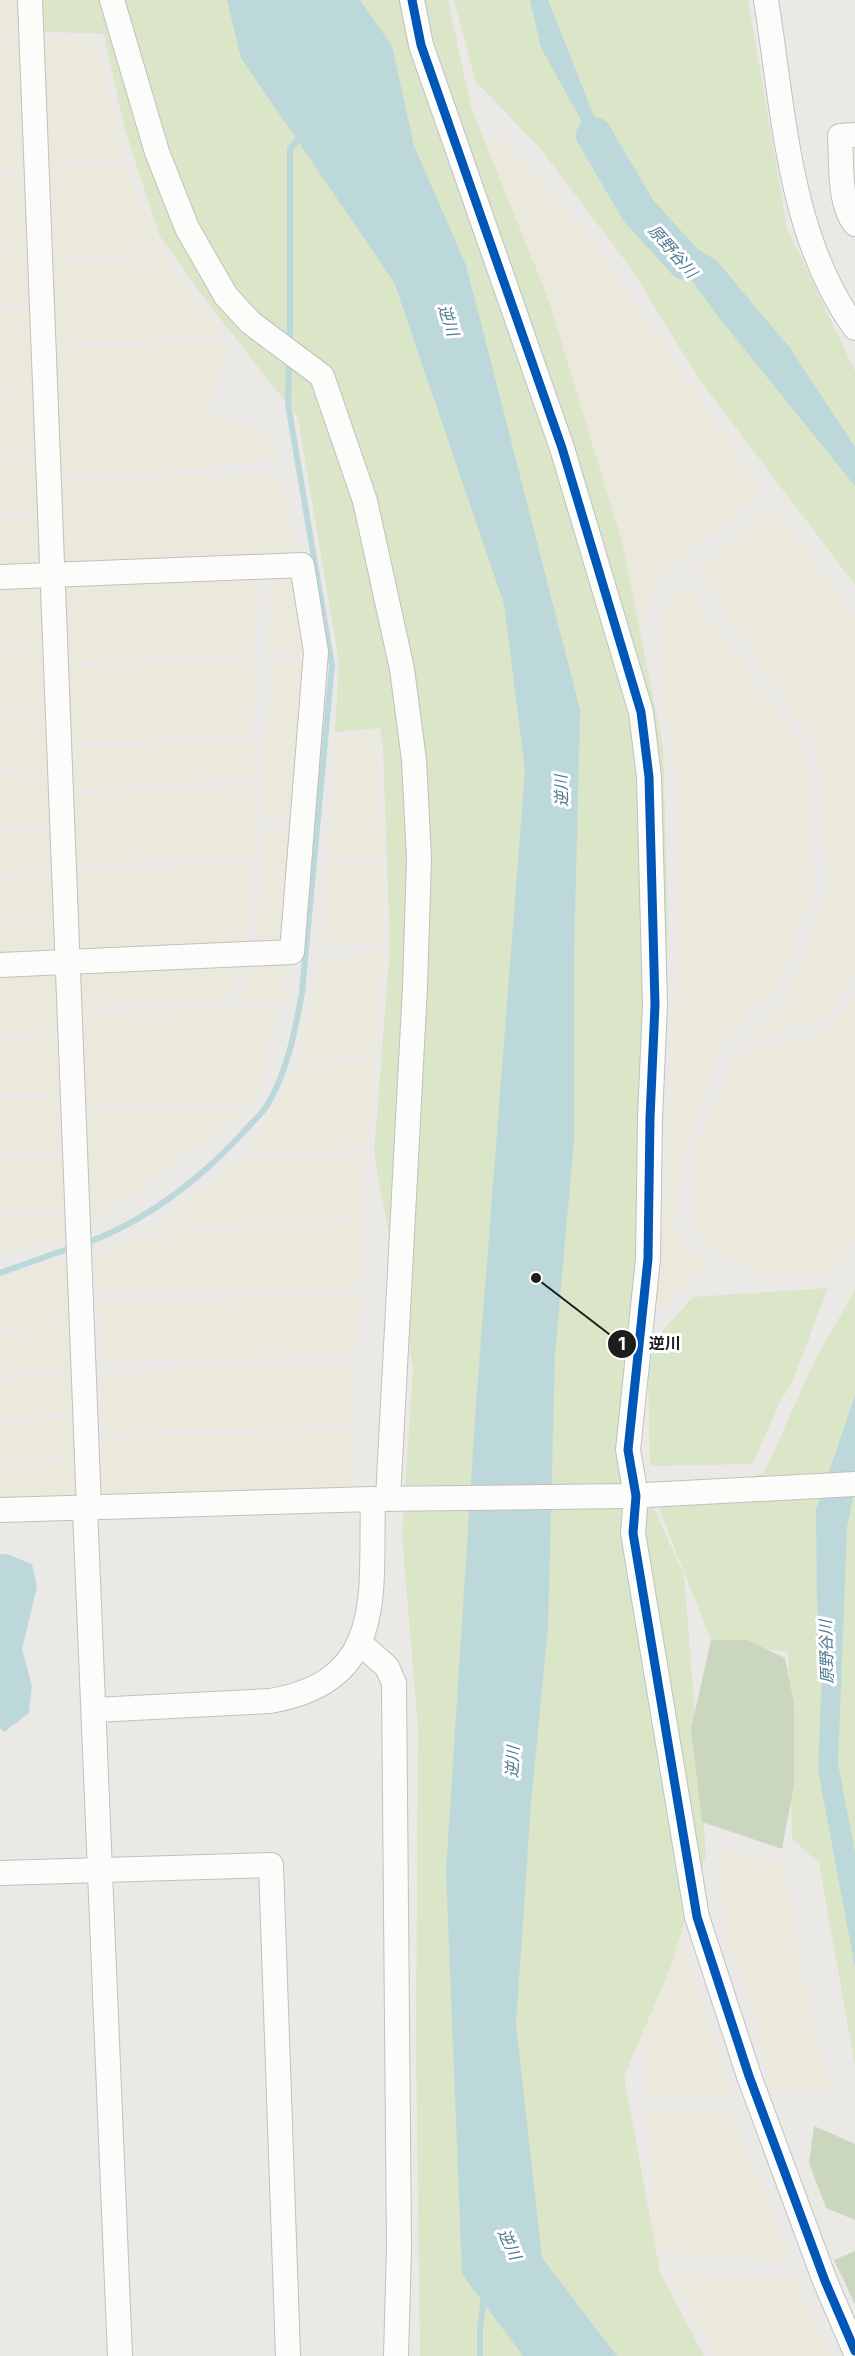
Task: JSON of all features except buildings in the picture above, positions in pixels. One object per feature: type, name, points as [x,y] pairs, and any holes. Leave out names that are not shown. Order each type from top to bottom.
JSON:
[{"type":"street","points":[[30,0],[120,2356]]},
{"type":"street","points":[[95,1710],[270,1701],[295,1697],[321,1687],[344,1668],[361,1644],[369,1615],[386,1500],[415,987],[419,858],[414,760],[402,669],[364,501],[322,376],[251,323],[226,296],[188,228],[157,152],[112,0]]},
{"type":"street","points":[[412,0],[421,45],[562,448],[641,712],[649,777],[655,1005],[650,1118],[648,1259],[628,1450],[637,1495],[633,1533],[697,1917],[749,2076],[825,2281],[855,2351]]},
{"type":"street","points":[[766,0],[798,200],[811,248],[826,284],[855,328]]},
{"type":"street","points":[[855,135],[840,136],[844,192],[849,217],[855,224]]},
{"type":"street","points":[[0,576],[302,564],[315,652],[292,952],[0,965]]},
{"type":"street","points":[[0,1510],[637,1495],[855,1484]]},
{"type":"street","points":[[361,1644],[387,1667],[393,1683],[399,2248],[396,2356]]},
{"type":"street","points":[[0,1873],[271,1865],[288,2356]]},
{"type":"shaded area","points":[[0,0],[19,0],[21,37],[0,37]]},
{"type":"shaded area","points":[[40,39],[96,41],[125,158],[44,163]]},
{"type":"shaded area","points":[[0,42],[20,42],[24,125],[0,126]]},
{"type":"shaded area","points":[[22,129],[24,170],[0,170],[0,130]]},
{"type":"shaded area","points":[[497,133],[586,232],[761,491],[660,576],[639,630],[486,145]]},
{"type":"shaded area","points":[[126,168],[163,252],[47,258],[45,170]]},
{"type":"shaded area","points":[[0,177],[23,177],[26,249],[0,250]]},
{"type":"shaded area","points":[[27,253],[30,304],[0,306],[0,254]]},
{"type":"shaded area","points":[[163,258],[223,334],[51,343],[46,263]]},
{"type":"shaded area","points":[[29,309],[32,382],[0,383],[0,310]]},
{"type":"shaded area","points":[[229,344],[207,409],[272,438],[280,458],[187,469],[54,473],[50,351]]},
{"type":"shaded area","points":[[34,386],[37,451],[0,454],[0,387]]},
{"type":"shaded area","points":[[37,455],[40,511],[0,513],[0,457]]},
{"type":"shaded area","points":[[280,475],[298,557],[59,568],[57,481]]},
{"type":"shaded area","points":[[771,506],[855,614],[855,976],[826,1016],[733,1047],[787,1000],[830,884],[817,748],[708,586],[695,572]]},
{"type":"shaded area","points":[[40,514],[43,570],[0,572],[0,517]]},
{"type":"shaded area","points":[[302,565],[308,652],[267,653],[272,566]]},
{"type":"shaded area","points":[[260,575],[255,653],[68,662],[63,583]]},
{"type":"shaded area","points":[[43,585],[45,645],[0,646],[0,587]]},
{"type":"shaded area","points":[[684,585],[804,748],[814,887],[777,987],[750,1004],[717,1057],[693,1127],[676,1194],[674,1237],[706,1266],[652,1314],[666,1201],[677,941],[678,786],[665,701],[660,611]]},
{"type":"shaded area","points":[[44,649],[47,706],[0,707],[0,650]]},
{"type":"shaded area","points":[[255,659],[252,735],[72,741],[68,667]]},
{"type":"shaded area","points":[[271,662],[305,664],[296,821],[262,819]]},
{"type":"shaded area","points":[[47,711],[49,767],[0,768],[0,712]]},
{"type":"shaded area","points":[[375,734],[383,856],[328,859],[338,737]]},
{"type":"shaded area","points":[[253,741],[253,778],[73,789],[75,750]]},
{"type":"shaded area","points":[[48,770],[51,825],[0,827],[0,772]]},
{"type":"shaded area","points":[[255,786],[254,858],[73,863],[71,795]]},
{"type":"shaded area","points":[[51,830],[53,873],[0,875],[0,831]]},
{"type":"shaded area","points":[[263,830],[293,832],[287,945],[257,943]]},
{"type":"shaded area","points":[[251,863],[247,945],[75,955],[73,872]]},
{"type":"shaded area","points":[[382,863],[382,945],[322,944],[328,865]]},
{"type":"shaded area","points":[[53,877],[54,918],[0,920],[0,879]]},
{"type":"shaded area","points":[[53,923],[54,957],[0,959],[0,925]]},
{"type":"shaded area","points":[[383,954],[375,1057],[300,1059],[322,959]]},
{"type":"shaded area","points":[[285,961],[283,1001],[243,1000],[246,964]]},
{"type":"shaded area","points":[[235,962],[233,998],[80,1007],[80,970]]},
{"type":"shaded area","points":[[57,973],[57,1033],[0,1034],[0,975]]},
{"type":"shaded area","points":[[855,1000],[855,1239],[837,1270],[801,1275],[757,1270],[705,1248],[691,1222],[699,1141],[735,1056],[822,1033]]},
{"type":"shaded area","points":[[278,1009],[255,1102],[81,1105],[80,1012]]},
{"type":"shaded area","points":[[57,1037],[58,1093],[0,1094],[0,1039]]},
{"type":"shaded area","points":[[375,1062],[368,1148],[245,1153],[299,1065]]},
{"type":"shaded area","points":[[59,1099],[60,1151],[0,1152],[0,1100]]},
{"type":"shaded area","points":[[247,1110],[87,1225],[89,1114]]},
{"type":"shaded area","points":[[365,1155],[363,1216],[145,1232],[240,1160]]},
{"type":"shaded area","points":[[62,1157],[63,1211],[0,1212],[0,1158]]},
{"type":"shaded area","points":[[63,1217],[66,1235],[0,1254],[0,1218]]},
{"type":"shaded area","points":[[363,1221],[359,1286],[97,1289],[92,1257],[140,1237]]},
{"type":"shaded area","points":[[68,1256],[72,1325],[0,1327],[0,1276]]},
{"type":"shaded area","points":[[358,1294],[355,1355],[102,1362],[100,1304]]},
{"type":"shaded area","points":[[70,1329],[71,1369],[0,1374],[0,1332]]},
{"type":"shaded area","points":[[354,1365],[355,1425],[102,1431],[101,1373]]},
{"type":"shaded area","points":[[71,1375],[73,1412],[0,1418],[0,1380]]},
{"type":"shaded area","points":[[75,1419],[74,1457],[0,1460],[0,1424]]},
{"type":"shaded area","points":[[352,1431],[353,1490],[104,1497],[102,1439]]},
{"type":"shaded area","points":[[76,1462],[76,1499],[0,1501],[0,1465]]},
{"type":"shaded area","points":[[719,1849],[783,1864],[807,1999],[828,2088],[773,2093],[751,2004],[725,1934]]},
{"type":"shaded area","points":[[659,1872],[732,2097],[646,2094],[641,1873]]},
{"type":"shaded area","points":[[650,2109],[729,2111],[793,2262],[652,2251]]},
{"type":"shaded area","points":[[669,2274],[793,2279],[831,2356],[716,2356]]},
{"type":"green space","points":[[30,0],[448,0],[471,107],[549,301],[622,542],[663,747],[668,921],[657,1174],[628,1450],[684,1575],[706,1855],[669,1971],[624,2076],[660,2272],[704,2356],[420,2356],[416,2044],[418,1727],[402,1536],[413,1367],[374,1153],[390,947],[383,748],[380,728],[335,732],[339,662],[298,418],[208,303],[159,235],[124,126],[104,34],[31,31]]},
{"type":"green space","points":[[454,0],[748,0],[787,228],[855,371],[855,585],[699,379],[630,267],[540,148],[476,82]]},
{"type":"green space","points":[[828,1288],[792,1383],[781,1400],[752,1464],[650,1466],[648,1369],[657,1337],[693,1297]]},
{"type":"green space","points":[[855,1290],[855,2065],[819,1863],[792,1839],[788,1652],[711,1640],[657,1504],[764,1473],[815,1360]]},
{"type":"green space","points":[[711,1640],[747,1640],[785,1658],[794,1705],[794,1785],[782,1849],[702,1822],[691,1729]]},
{"type":"green space","points":[[814,2126],[855,2144],[855,2220],[826,2208],[809,2163]]},
{"type":"green space","points":[[855,2251],[855,2304],[834,2260]]},
{"type":"water","points":[[227,0],[360,0],[392,46],[414,146],[466,265],[580,710],[574,958],[574,1140],[555,1355],[548,1627],[531,1803],[516,2024],[542,2258],[617,2356],[523,2356],[462,2274],[446,1871],[476,1404],[525,770],[504,604],[394,282],[241,58]]},
{"type":"water","points":[[530,0],[548,0],[618,177],[590,136],[541,48]]},
{"type":"water","points":[[626,190],[669,232],[716,260],[790,348],[855,447],[855,486],[720,319]]},
{"type":"water","points":[[855,1395],[855,1489],[847,1526],[838,1764],[855,1852],[855,1967],[818,1770],[822,1673],[817,1601],[816,1510]]},
{"type":"water","points":[[0,1554],[32,1564],[37,1587],[22,1649],[32,1686],[29,1713],[4,1732],[0,1728]]},
{"type":"waterway","points":[[290,345],[290,149],[302,135]]},
{"type":"waterway","name":"原野谷川","points":[[594,135],[638,210],[685,262]]},
{"type":"waterway","points":[[83,1244],[106,1235],[152,1210],[194,1180],[232,1145],[260,1115],[276,1089],[293,1035],[302,993],[332,665],[288,404],[289,358]]},
{"type":"waterway","points":[[0,1273],[73,1247]]},
{"type":"waterway","points":[[480,2356],[480,2329],[484,2297]]},
{"type":"cycle path","points":[[412,0],[421,45],[562,448],[641,712],[649,777],[655,1005],[650,1118],[648,1259],[628,1450],[636,1496],[633,1533],[697,1917],[749,2076],[825,2281],[855,2351]]},
{"type":"place","name":"逆川","points":[[536,1278]]}]
